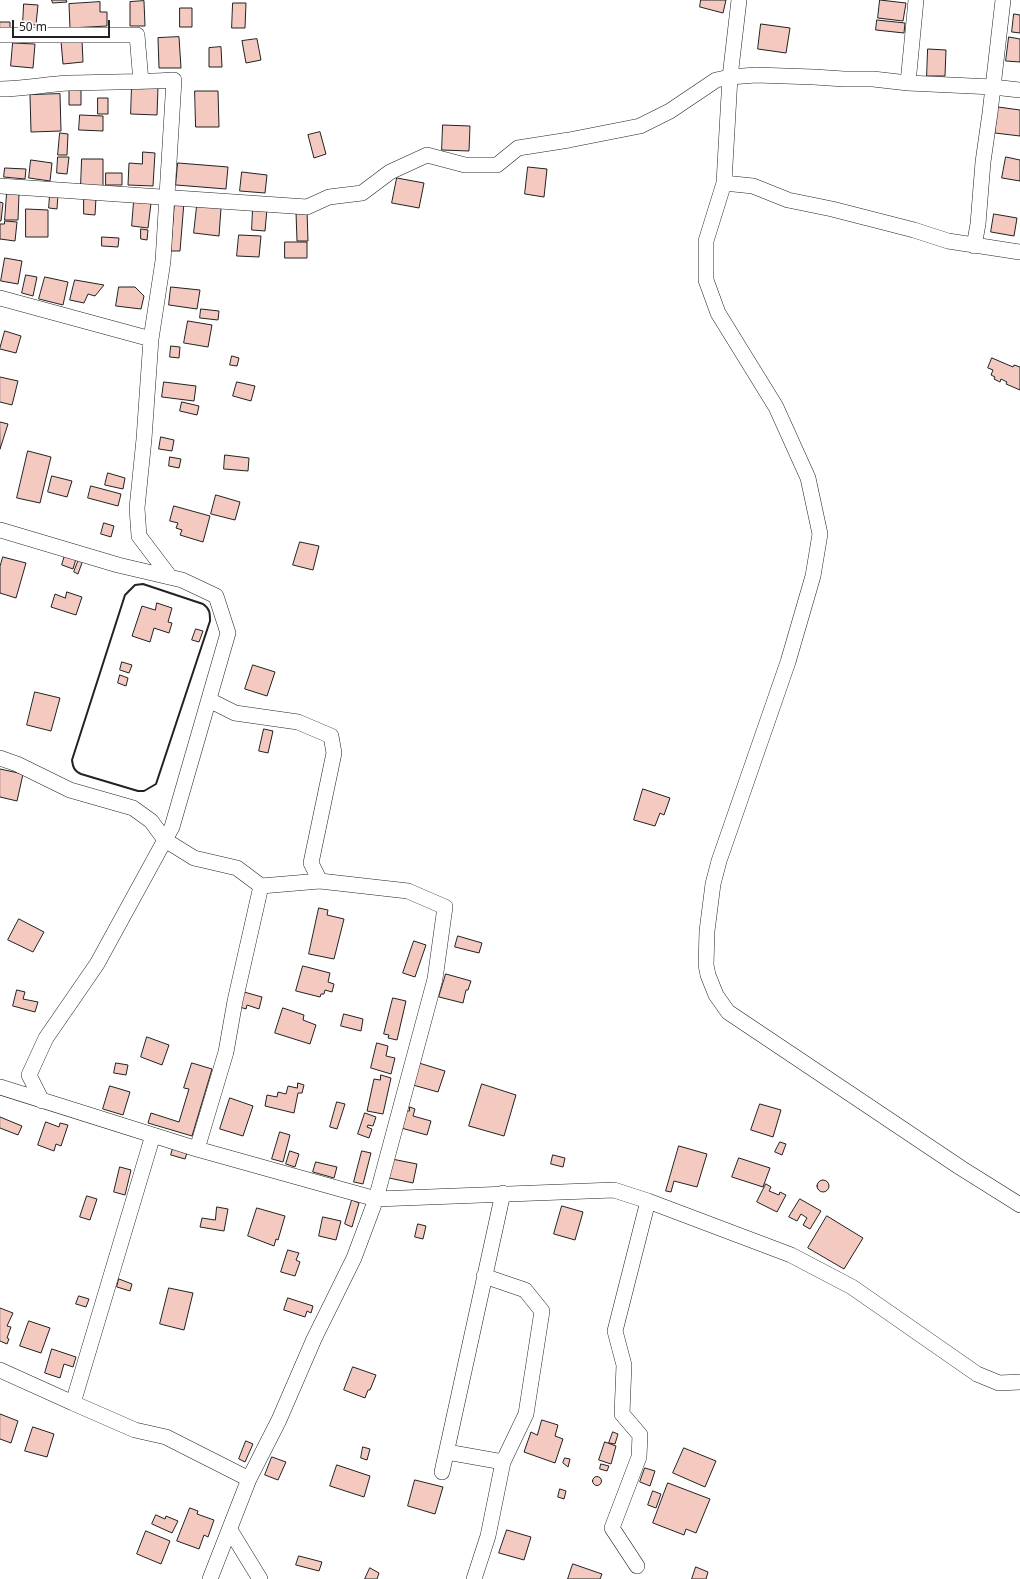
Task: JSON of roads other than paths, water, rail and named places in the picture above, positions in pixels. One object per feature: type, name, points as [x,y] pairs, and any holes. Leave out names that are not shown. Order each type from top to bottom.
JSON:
[{"type":"street","points":[[739,0],[730,77],[724,183],[706,241],[706,280],[718,313],[776,406],[808,478],[820,534],[813,576],[788,662],[719,861],[709,907],[706,931],[705,955],[708,975],[716,995],[728,1012],[961,1168],[1020,1205]]},
{"type":"street","points":[[908,83],[916,0]]},
{"type":"street","points":[[974,246],[978,224],[983,162],[1003,0]]},
{"type":"street","points":[[0,35],[137,35],[141,82]]},
{"type":"street","points":[[0,186],[307,207],[329,197],[362,192],[390,172],[427,154],[465,165],[498,165],[518,148],[640,126],[670,111],[716,80],[730,77],[756,75],[814,76],[1020,90]]},
{"type":"street","points":[[0,89],[14,89],[68,83],[174,80],[163,261],[151,339],[144,439],[137,508],[138,536],[170,577]]},
{"type":"street","points":[[724,183],[753,186],[788,200],[832,209],[914,230],[948,241],[1020,252]]},
{"type":"street","points":[[0,298],[151,339]]},
{"type":"street","points":[[0,530],[118,565],[182,580],[216,596],[228,633],[172,827],[97,964],[46,1038],[28,1075],[1,1087]]},
{"type":"street","points":[[209,700],[235,712],[298,722],[331,736],[334,753],[311,864],[320,881]]},
{"type":"street","points":[[0,758],[18,764],[70,790],[133,808],[151,820],[165,840],[194,858],[237,868],[261,886],[320,881],[408,891],[445,907],[434,979],[376,1199],[354,1258],[314,1339],[279,1420],[249,1479],[210,1579]]},
{"type":"street","points":[[197,1149],[226,1052],[235,1000],[261,886]]},
{"type":"street","points":[[28,1075],[42,1101]]},
{"type":"street","points":[[1,1087],[197,1149],[376,1199],[614,1190],[648,1201],[791,1254],[852,1287],[978,1374],[998,1383],[1020,1382]]},
{"type":"street","points":[[73,1402],[152,1135]]},
{"type":"street","points":[[442,1472],[503,1193]]},
{"type":"street","points":[[637,1566],[612,1528],[639,1457],[640,1435],[622,1414],[624,1365],[615,1331],[648,1201]]},
{"type":"street","points":[[474,1579],[488,1536],[503,1462],[526,1414],[542,1311],[525,1290],[484,1276]]},
{"type":"street","points":[[0,1370],[135,1430],[166,1437],[249,1479]]},
{"type":"street","points":[[447,1452],[503,1462]]},
{"type":"street","points":[[230,1530],[260,1579]]}]
